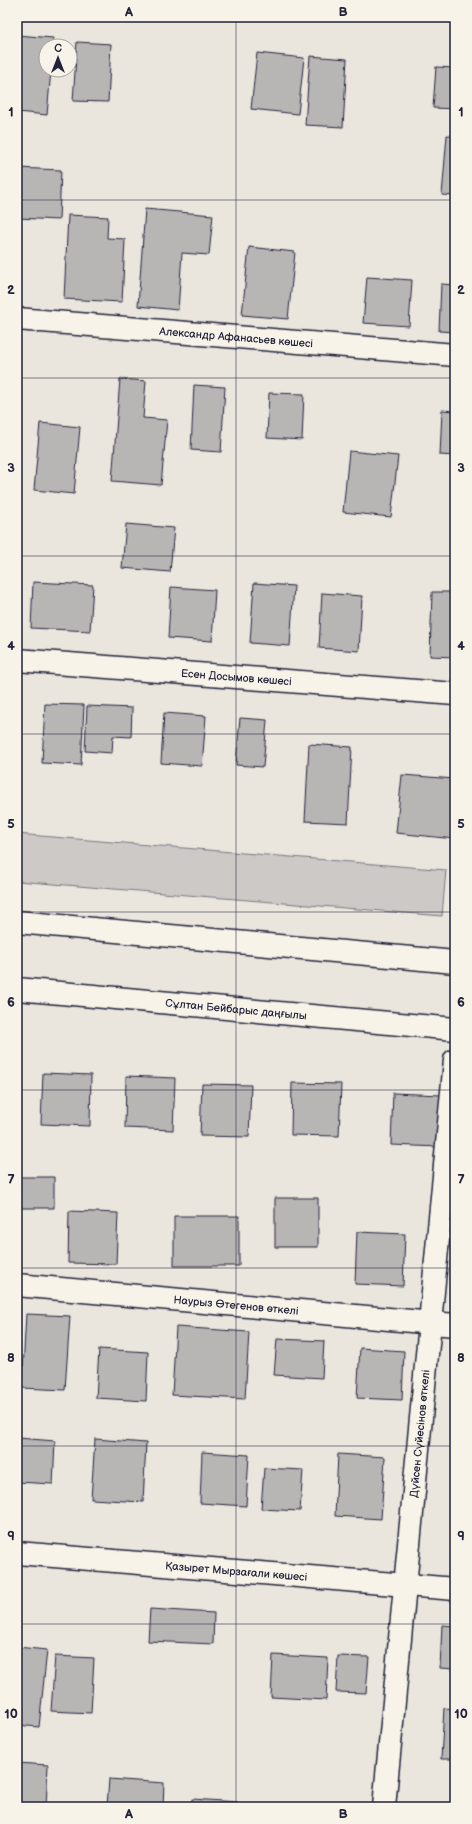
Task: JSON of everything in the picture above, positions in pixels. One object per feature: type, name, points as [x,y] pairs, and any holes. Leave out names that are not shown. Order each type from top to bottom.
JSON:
[{"type":"street","name":"Александр Афанасьев көшесі","points":[[17,319],[455,355]]},
{"type":"street","name":"Есен Досымов көшесі","points":[[17,660],[455,694]]},
{"type":"street","points":[[17,922],[455,962]]},
{"type":"street","name":"Сұлтан Бейбарыс даңғылы","points":[[17,989],[455,1029]]},
{"type":"street","name":"Дүйсен Сүйесінов өткелі","points":[[384,1807],[455,1060]]},
{"type":"street","name":"Наурыз Өтегенов өткелі","points":[[17,1285],[455,1325]]},
{"type":"street","name":"Қазырет Мырзағали көшесі","points":[[17,1553],[455,1589]]},
{"type":"shaded area","points":[[17,834],[446,870],[442,916],[17,881]]},
{"type":"building","points":[[17,35],[53,38],[38,38],[38,78],[50,78],[47,115],[17,112]]},
{"type":"building","points":[[78,42],[111,44],[108,102],[73,101],[75,78],[78,78]]},
{"type":"building","points":[[257,53],[304,58],[298,114],[251,109]]},
{"type":"building","points":[[310,56],[347,59],[343,127],[305,125]]},
{"type":"building","points":[[436,67],[455,68],[455,109],[433,108]]},
{"type":"building","points":[[447,135],[455,136],[455,196],[442,195]]},
{"type":"building","points":[[17,168],[61,170],[59,220],[17,218]]},
{"type":"building","points":[[145,209],[213,215],[209,255],[182,253],[178,310],[138,306]]},
{"type":"building","points":[[68,215],[108,217],[107,238],[125,239],[122,302],[64,299]]},
{"type":"building","points":[[249,247],[295,252],[288,319],[242,315]]},
{"type":"building","points":[[367,277],[412,280],[409,326],[363,323]]},
{"type":"building","points":[[441,284],[455,285],[455,332],[439,331]]},
{"type":"building","points":[[120,379],[146,381],[143,418],[167,420],[161,485],[112,481]]},
{"type":"building","points":[[194,385],[225,387],[221,452],[191,450]]},
{"type":"building","points":[[269,393],[304,394],[302,440],[267,438]]},
{"type":"building","points":[[442,410],[455,411],[455,456],[440,455]]},
{"type":"building","points":[[40,423],[80,427],[74,494],[34,490]]},
{"type":"building","points":[[349,451],[398,456],[391,517],[343,512]]},
{"type":"building","points":[[126,524],[174,528],[170,572],[122,568]]},
{"type":"building","points":[[33,582],[93,585],[90,631],[31,628]]},
{"type":"building","points":[[254,583],[294,586],[290,646],[250,643]]},
{"type":"building","points":[[171,587],[215,590],[212,641],[168,638]]},
{"type":"building","points":[[432,592],[455,592],[455,657],[430,656]]},
{"type":"building","points":[[322,593],[362,596],[359,651],[319,648]]},
{"type":"building","points":[[45,704],[84,705],[81,765],[42,763]]},
{"type":"building","points":[[87,706],[132,708],[131,737],[113,736],[112,753],[85,751]]},
{"type":"building","points":[[164,713],[206,716],[202,766],[161,763]]},
{"type":"building","points":[[240,718],[267,720],[263,767],[236,765]]},
{"type":"building","points":[[309,744],[352,747],[348,823],[305,821]]},
{"type":"building","points":[[402,775],[455,779],[455,839],[396,833]]},
{"type":"building","points":[[43,1073],[91,1075],[90,1126],[41,1124]]},
{"type":"building","points":[[126,1076],[175,1078],[173,1130],[125,1128]]},
{"type":"building","points":[[292,1083],[341,1084],[339,1136],[291,1135]]},
{"type":"building","points":[[202,1084],[251,1085],[249,1137],[200,1136]]},
{"type":"building","points":[[393,1093],[441,1095],[440,1147],[391,1145]]},
{"type":"building","points":[[20,1177],[54,1177],[54,1208],[20,1208]]},
{"type":"building","points":[[275,1198],[318,1198],[318,1247],[275,1247]]},
{"type":"building","points":[[69,1211],[118,1213],[116,1264],[68,1263]]},
{"type":"building","points":[[174,1216],[239,1216],[239,1266],[174,1266]]},
{"type":"building","points":[[357,1232],[405,1234],[403,1286],[355,1284]]},
{"type":"building","points":[[26,1314],[70,1316],[65,1390],[22,1388]]},
{"type":"building","points":[[176,1327],[249,1332],[245,1399],[172,1395]]},
{"type":"building","points":[[277,1339],[324,1341],[322,1378],[274,1375]]},
{"type":"building","points":[[360,1348],[404,1351],[402,1400],[357,1398]]},
{"type":"building","points":[[99,1349],[148,1352],[146,1401],[96,1398]]},
{"type":"building","points":[[18,1438],[55,1441],[53,1484],[17,1482]]},
{"type":"building","points":[[95,1439],[146,1443],[143,1502],[91,1499]]},
{"type":"building","points":[[202,1452],[249,1455],[246,1506],[200,1503]]},
{"type":"building","points":[[338,1454],[385,1457],[381,1519],[335,1516]]},
{"type":"building","points":[[264,1468],[303,1470],[300,1511],[261,1509]]},
{"type":"building","points":[[150,1609],[214,1613],[213,1644],[148,1641]]},
{"type":"building","points":[[442,1625],[455,1626],[455,1669],[440,1668]]},
{"type":"building","points":[[17,1647],[47,1650],[39,1727],[17,1725]]},
{"type":"building","points":[[273,1655],[328,1658],[326,1700],[271,1697]]},
{"type":"building","points":[[55,1656],[94,1658],[91,1713],[51,1711]]},
{"type":"building","points":[[338,1656],[369,1657],[366,1693],[336,1692]]},
{"type":"building","points":[[444,1708],[455,1709],[455,1759],[441,1759]]},
{"type":"building","points":[[17,1763],[48,1765],[46,1807],[17,1807]]},
{"type":"building","points":[[109,1779],[164,1783],[163,1807],[107,1807]]},
{"type":"building","points":[[192,1799],[238,1802],[238,1807],[191,1807]]}]
